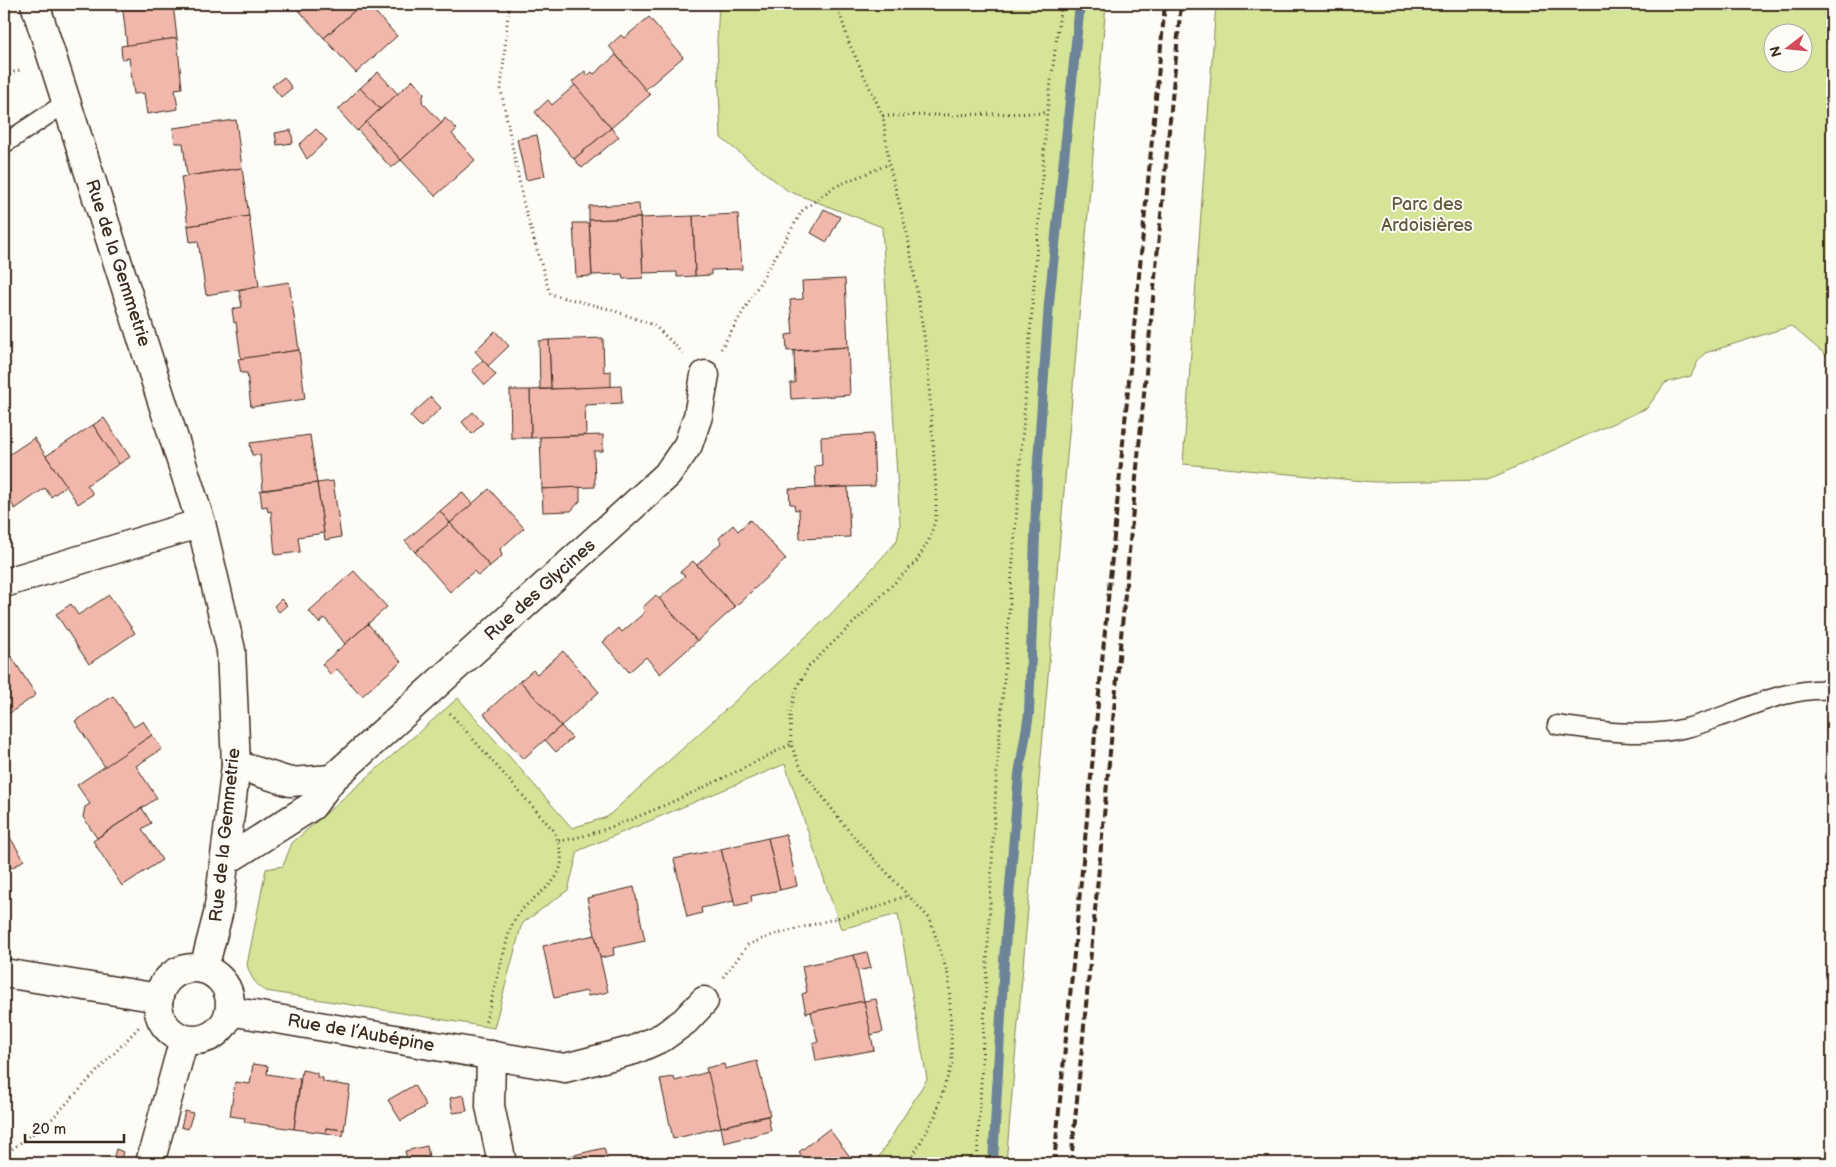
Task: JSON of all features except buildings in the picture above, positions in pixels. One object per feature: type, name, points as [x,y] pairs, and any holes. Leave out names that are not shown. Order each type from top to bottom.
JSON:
[{"type":"street","name":"Rue de la Gemmetrie","points":[[35,4],[201,523],[231,650],[236,765],[218,914],[204,968]]},
{"type":"street","name":"Rue des Glycines","points":[[224,862],[312,806],[332,779],[667,475],[688,445],[698,416],[705,375]]},
{"type":"street","points":[[4,583],[201,523]]},
{"type":"street","points":[[236,765],[290,782],[332,779]]},
{"type":"street","points":[[189,968],[204,968],[221,979],[227,988],[230,1011],[226,1022],[218,1032],[208,1038],[184,1039],[175,1035],[161,1019],[159,998],[162,988],[169,978],[178,971],[189,968]]},
{"type":"street","points":[[4,972],[159,998]]},
{"type":"street","name":"Rue de l’Aubépine","points":[[230,1011],[565,1068],[634,1050],[662,1037],[685,1021],[704,1001]]},
{"type":"street","points":[[150,1163],[184,1039]]},
{"type":"street","points":[[491,1055],[490,1106],[502,1163]]},
{"type":"lane","points":[[4,144],[67,102]]},
{"type":"lane","points":[[1557,725],[1600,731],[1643,732],[1683,729],[1723,718],[1784,695],[1806,691],[1832,690]]},
{"type":"path","points":[[509,4],[501,90],[524,205],[550,294],[609,308],[654,325],[705,375],[802,211],[834,187],[888,164]]},
{"type":"path","points":[[837,4],[849,44],[883,116],[888,164],[908,237],[927,354],[936,489],[936,518],[929,540],[916,562],[809,666],[798,685],[790,712],[790,744],[802,770],[846,827],[930,919],[949,978],[952,1063],[935,1116],[908,1163]]},
{"type":"path","points":[[977,1163],[996,783],[1047,113],[1061,4]]},
{"type":"path","points":[[4,76],[28,67]]},
{"type":"path","points":[[883,116],[1047,113]]},
{"type":"path","points":[[448,711],[553,830],[559,841],[562,859],[556,876],[544,891],[518,915],[510,931],[484,1027]]},
{"type":"path","points":[[559,841],[576,839],[626,822],[724,780],[790,744]]},
{"type":"path","points":[[704,1001],[748,945],[770,936],[875,908],[909,894]]},
{"type":"path","points":[[4,1155],[50,1121],[141,1025]]},
{"type":"green space","points":[[719,4],[1106,4],[1006,1163],[875,1163],[927,1079],[898,914],[841,929],[785,764],[578,851],[568,890],[524,922],[521,927],[494,1028],[266,991],[254,980],[247,965],[266,869],[283,866],[292,843],[458,698],[572,828],[607,817],[831,614],[897,541],[900,525],[882,227],[788,191],[721,138],[717,41]]},
{"type":"green space","name":"Parc des Ardoisières","points":[[1216,4],[1832,4],[1832,360],[1791,326],[1705,353],[1698,361],[1691,376],[1665,383],[1647,408],[1487,480],[1374,482],[1183,464]]},
{"type":"waterway","points":[[993,1163],[1004,960],[1019,774],[1029,714],[1037,475],[1049,303],[1080,4]]},
{"type":"railway","points":[[1054,1163],[1165,4]]},
{"type":"railway","points":[[1071,1163],[1181,4]]}]
